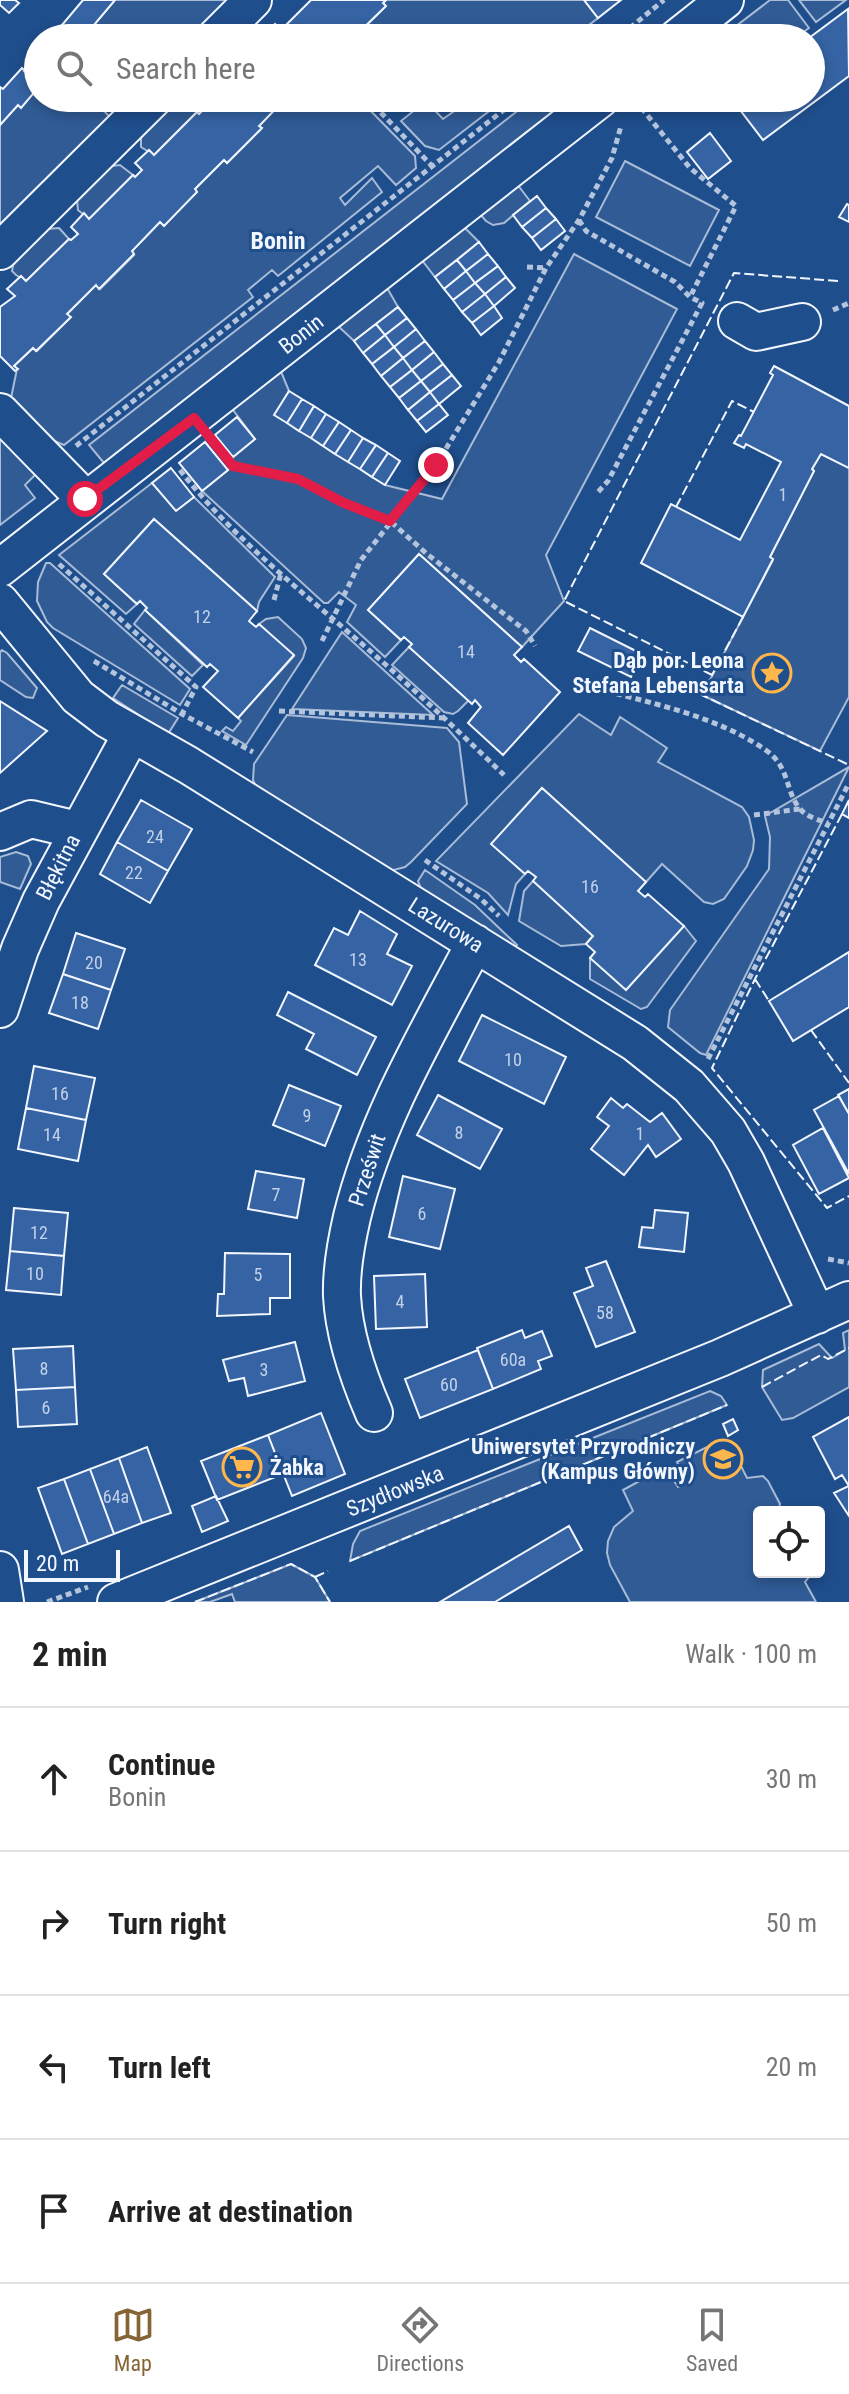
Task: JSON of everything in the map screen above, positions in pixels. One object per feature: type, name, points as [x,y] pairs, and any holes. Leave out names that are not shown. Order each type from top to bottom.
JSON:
[{"type":"street","points":[[229,24],[253,0]]},
{"type":"street","points":[[695,24],[725,0]]},
{"type":"street","points":[[0,251],[140,112]]},
{"type":"street","name":"Bonin","points":[[0,568],[85,499],[609,112]]},
{"type":"street","points":[[737,321],[756,332],[802,322]]},
{"type":"street","points":[[0,412],[85,499]]},
{"type":"street","name":"Lazurowa","points":[[0,602],[78,697],[107,719],[635,1043],[689,1086],[728,1131],[746,1162],[817,1315]]},
{"type":"street","name":"Błękitna","points":[[0,1009],[20,949],[41,901],[132,733]]},
{"type":"street","points":[[0,832],[31,819],[77,830]]},
{"type":"street","name":"Prześwit","points":[[374,1413],[361,1383],[344,1316],[342,1270],[346,1244],[363,1174],[379,1130],[475,943]]},
{"type":"street","name":"Szydłowska","points":[[116,1602],[707,1364],[849,1300]]},
{"type":"street","points":[[0,1570],[5,1602]]},
{"type":"path","points":[[635,24],[664,0]]},
{"type":"path","points":[[380,112],[432,166]]},
{"type":"path","points":[[75,446],[501,112]]},
{"type":"path","points":[[322,641],[356,568],[436,465],[499,362],[546,268],[579,220],[612,158],[619,112]]},
{"type":"path","points":[[629,112],[736,206],[690,297]]},
{"type":"path","points":[[579,220],[586,231],[675,282],[690,297],[702,303],[608,481],[598,492]]},
{"type":"path","points":[[527,267],[546,268]]},
{"type":"path","points":[[194,418],[233,466],[298,479],[344,503],[390,521],[526,631],[535,646]]},
{"type":"path","points":[[172,460],[209,506],[504,775]]},
{"type":"path","points":[[49,555],[196,687],[182,714]]},
{"type":"path","points":[[274,600],[281,573]]},
{"type":"path","points":[[86,656],[182,714],[253,752]]},
{"type":"path","points":[[587,686],[697,718],[748,739],[771,754],[783,767],[800,809],[828,823]]},
{"type":"path","points":[[279,711],[445,718]]},
{"type":"path","points":[[689,1086],[704,1068],[849,783]]},
{"type":"path","points":[[754,815],[800,809]]},
{"type":"shaded area","points":[[115,0],[240,0],[216,24],[95,24]]},
{"type":"shaded area","points":[[386,0],[584,0],[598,18],[590,24],[368,24],[385,7],[383,3]]},
{"type":"shaded area","points":[[770,0],[788,0],[806,24],[739,24]]},
{"type":"shaded area","points":[[799,0],[846,0],[816,22]]},
{"type":"shaded area","points":[[24,104],[24,112],[105,112],[116,123],[0,238],[0,125],[18,105],[21,107]]},
{"type":"shaded area","points":[[165,112],[197,112],[154,155],[141,147],[141,136]]},
{"type":"shaded area","points":[[272,112],[372,112],[415,156],[416,168],[396,185],[378,166],[340,198],[345,205],[372,178],[382,192],[278,276],[272,270],[248,290],[253,297],[64,445],[52,440],[11,398],[17,369],[14,366],[33,348],[37,351],[70,318],[67,314],[96,285],[100,289],[134,255],[132,251],[160,222],[164,225],[224,160],[227,163],[261,129],[259,126]]},
{"type":"shaded area","points":[[412,112],[436,112],[443,119],[453,112],[488,112],[439,150],[425,146],[401,121]]},
{"type":"shaded area","points":[[516,112],[554,112],[104,463],[89,445]]},
{"type":"shaded area","points":[[625,161],[719,210],[690,266],[596,217]]},
{"type":"shaded area","points":[[120,165],[133,175],[89,219],[78,210],[77,199],[112,166]]},
{"type":"shaded area","points":[[517,184],[530,201],[504,223],[493,225],[486,221],[479,213]]},
{"type":"shaded area","points":[[462,225],[479,242],[435,277],[421,259]]},
{"type":"shaded area","points":[[59,228],[69,239],[26,281],[12,271],[14,261],[47,229]]},
{"type":"shaded area","points":[[574,254],[677,309],[546,555],[564,601],[522,647],[419,554],[368,610],[401,640],[385,657],[347,622],[356,605],[339,592],[324,603],[202,491],[228,470],[233,457],[255,439],[230,406],[280,369],[289,391],[275,415],[385,485],[442,499]]},
{"type":"shaded area","points":[[386,286],[398,307],[354,341],[336,324]]},
{"type":"shaded area","points":[[0,435],[36,474],[25,485],[35,498],[0,525]]},
{"type":"shaded area","points":[[821,454],[849,468],[849,697],[820,751],[702,695],[773,560],[770,557]]},
{"type":"shaded area","points":[[152,483],[176,510],[194,497],[275,577],[259,602],[257,611],[154,519],[104,574],[137,604],[126,614],[59,555]]},
{"type":"shaded area","points":[[46,563],[50,563],[190,689],[180,705],[47,622],[37,601],[38,582]]},
{"type":"shaded area","points":[[145,610],[203,665],[192,676],[134,624]]},
{"type":"shaded area","points":[[278,617],[302,639],[306,648],[303,658],[246,745],[222,731],[226,727],[233,731],[241,721],[238,718],[294,656],[259,624]]},
{"type":"shaded area","points":[[342,632],[433,715],[292,709]]},
{"type":"shaded area","points":[[409,647],[469,700],[458,711],[453,714],[444,712],[392,665]]},
{"type":"shaded area","points":[[2,650],[37,688],[33,698],[26,697],[0,680]]},
{"type":"shaded area","points":[[122,685],[178,718],[168,734],[113,698]]},
{"type":"shaded area","points":[[579,714],[611,735],[620,717],[667,748],[658,762],[742,807],[749,817],[753,850],[747,866],[724,899],[713,904],[704,902],[662,864],[646,882],[542,788],[492,844],[525,874],[516,884],[508,915],[488,893],[436,861]]},
{"type":"shaded area","points":[[287,715],[447,728],[459,742],[467,804],[411,862],[390,871],[256,787],[254,764]]},
{"type":"shaded area","points":[[849,767],[706,1055],[700,1053],[668,1027],[670,1010],[769,869],[770,837],[765,816]]},
{"type":"shaded area","points":[[16,852],[28,856],[31,864],[20,889],[0,882],[0,857]]},
{"type":"shaded area","points":[[425,870],[475,905],[517,945],[515,948],[422,891],[418,881]]},
{"type":"shaded area","points":[[533,881],[593,936],[586,944],[561,946],[519,921],[524,891]]},
{"type":"shaded area","points":[[684,926],[696,941],[647,1007],[641,1009],[590,979],[590,958]]},
{"type":"shaded area","points":[[849,1330],[849,1387],[793,1418],[782,1420],[762,1387],[763,1370],[819,1344],[832,1358],[845,1350],[843,1333]]},
{"type":"shaded area","points":[[710,1391],[721,1396],[727,1405],[350,1561],[353,1544],[360,1531]]},
{"type":"shaded area","points":[[719,1441],[729,1459],[736,1456],[747,1478],[763,1476],[768,1481],[780,1504],[753,1506],[753,1578],[808,1578],[805,1582],[816,1602],[630,1602],[607,1553],[614,1527],[633,1511],[623,1490],[665,1467],[678,1487],[687,1482],[677,1462]]},
{"type":"shaded area","points":[[291,1564],[315,1577],[330,1602],[235,1602],[232,1594],[210,1602],[195,1602]]},
{"type":"building","points":[[0,0],[19,3],[9,13],[0,5]]},
{"type":"building","points":[[83,0],[115,0],[95,24],[63,24]]},
{"type":"building","points":[[311,0],[386,0],[383,3],[386,6],[367,24],[287,24]]},
{"type":"building","points":[[584,0],[621,0],[598,18]]},
{"type":"building","points":[[848,9],[849,76],[825,94],[825,26]]},
{"type":"building","points":[[22,68],[24,70],[24,104],[21,108],[18,105],[0,125],[0,87],[3,89]]},
{"type":"building","points":[[197,112],[272,112],[259,126],[262,128],[195,189],[197,192],[164,226],[160,222],[99,289],[96,285],[67,314],[71,317],[36,351],[33,348],[14,366],[18,369],[15,371],[0,356],[0,307],[15,296],[7,289],[21,276],[26,281],[78,234],[71,227],[84,213],[89,219],[133,175],[135,177],[142,170],[135,163],[149,150],[154,155]]},
{"type":"building","points":[[742,112],[801,112],[763,140]]},
{"type":"building","points":[[710,133],[731,161],[708,179],[687,152]]},
{"type":"building","points":[[537,196],[546,208],[522,227],[513,215]]},
{"type":"building","points":[[849,205],[849,222],[839,217]]},
{"type":"building","points":[[546,208],[556,219],[532,238],[522,227]]},
{"type":"building","points":[[556,219],[565,231],[541,250],[532,238]]},
{"type":"building","points":[[479,242],[488,254],[466,271],[457,260]]},
{"type":"building","points":[[488,254],[498,266],[475,283],[466,271]]},
{"type":"building","points":[[457,260],[466,271],[444,289],[435,277]]},
{"type":"building","points":[[498,266],[506,277],[485,294],[475,283]]},
{"type":"building","points":[[466,271],[475,283],[453,300],[444,289]]},
{"type":"building","points":[[506,277],[515,288],[494,306],[485,294]]},
{"type":"building","points":[[475,283],[485,294],[462,312],[453,300]]},
{"type":"building","points":[[485,294],[494,306],[472,323],[462,312]]},
{"type":"building","points":[[494,306],[502,318],[481,335],[472,323]]},
{"type":"building","points":[[398,307],[407,318],[385,335],[376,324]]},
{"type":"building","points":[[407,318],[416,329],[394,347],[385,335]]},
{"type":"building","points":[[376,324],[385,335],[363,353],[354,341]]},
{"type":"building","points":[[416,329],[425,341],[403,358],[394,347]]},
{"type":"building","points":[[385,335],[394,347],[372,364],[363,353]]},
{"type":"building","points":[[425,341],[434,352],[412,370],[403,358]]},
{"type":"building","points":[[394,347],[403,358],[381,376],[372,364]]},
{"type":"building","points":[[434,352],[443,364],[421,381],[412,370]]},
{"type":"building","points":[[403,358],[412,370],[390,387],[381,376]]},
{"type":"building","points":[[443,364],[452,375],[430,392],[421,381]]},
{"type":"building","points":[[774,366],[849,406],[849,468],[821,454],[743,617],[641,563],[671,504],[740,540],[781,462],[746,444],[744,448],[734,443],[741,436],[773,375],[770,373]]},
{"type":"building","points":[[412,370],[421,381],[399,398],[390,387]]},
{"type":"building","points":[[452,375],[461,386],[439,404],[430,392]]},
{"type":"building","points":[[421,381],[430,392],[408,410],[399,398]]},
{"type":"building","points":[[289,391],[302,399],[287,423],[274,415]]},
{"type":"building","points":[[430,392],[439,404],[417,421],[408,410]]},
{"type":"building","points":[[302,399],[314,406],[299,431],[287,423]]},
{"type":"building","points":[[439,404],[448,415],[426,432],[417,421]]},
{"type":"building","points":[[314,406],[326,414],[311,438],[299,431]]},
{"type":"building","points":[[326,414],[339,422],[323,446],[311,438]]},
{"type":"building","points":[[237,417],[255,439],[233,457],[215,435]]},
{"type":"building","points":[[339,422],[351,430],[335,454],[323,446]]},
{"type":"building","points":[[351,430],[363,438],[348,462],[335,454]]},
{"type":"building","points":[[363,438],[376,445],[360,469],[348,462]]},
{"type":"building","points":[[205,442],[228,470],[202,491],[179,463]]},
{"type":"building","points":[[376,445],[388,453],[372,477],[360,469]]},
{"type":"building","points":[[388,453],[400,461],[385,485],[372,477]]},
{"type":"building","points":[[171,468],[194,497],[176,511],[152,483]]},
{"type":"building","points":[[154,519],[257,611],[249,621],[256,627],[259,624],[294,655],[238,718],[203,687],[218,671],[210,664],[207,667],[145,610],[147,608],[140,601],[137,604],[104,574]]},
{"type":"building","points":[[419,554],[522,647],[514,655],[521,662],[524,659],[560,692],[503,755],[468,723],[481,707],[475,700],[472,704],[409,647],[412,644],[404,637],[401,640],[368,610]]},
{"type":"building","points":[[590,628],[642,654],[631,677],[578,651]]},
{"type":"building","points":[[0,701],[47,731],[0,773]]},
{"type":"building","points":[[542,788],[646,882],[638,891],[645,897],[648,894],[684,926],[626,990],[590,958],[595,952],[586,944],[593,936],[533,881],[536,877],[528,871],[525,874],[491,844]]},
{"type":"building","points":[[141,800],[192,829],[168,871],[117,842]]},
{"type":"building","points":[[849,800],[849,818],[842,814]]},
{"type":"building","points":[[117,842],[168,871],[150,903],[100,874]]},
{"type":"building","points":[[360,911],[397,934],[387,954],[412,966],[392,1005],[315,965],[334,928],[348,935]]},
{"type":"building","points":[[76,933],[125,949],[111,990],[63,974]]},
{"type":"building","points":[[849,952],[849,1007],[793,1041],[769,1001]]},
{"type":"building","points":[[63,974],[111,990],[98,1029],[49,1013]]},
{"type":"building","points":[[288,992],[376,1037],[357,1075],[306,1049],[314,1034],[277,1015]]},
{"type":"building","points":[[482,1015],[566,1057],[544,1104],[459,1061]]},
{"type":"building","points":[[34,1066],[95,1078],[86,1120],[26,1108]]},
{"type":"building","points":[[289,1085],[341,1106],[325,1146],[273,1125]]},
{"type":"building","points":[[849,1089],[849,1114],[838,1095]]},
{"type":"building","points":[[438,1095],[502,1129],[480,1169],[417,1135]]},
{"type":"building","points":[[839,1096],[849,1114],[849,1174],[814,1110]]},
{"type":"building","points":[[611,1098],[623,1108],[627,1104],[650,1122],[662,1113],[681,1139],[656,1157],[648,1145],[624,1175],[591,1149],[609,1126],[597,1117]]},
{"type":"building","points":[[26,1108],[86,1120],[78,1161],[18,1149]]},
{"type":"building","points":[[823,1128],[849,1178],[819,1194],[793,1145]]},
{"type":"building","points":[[256,1171],[304,1179],[297,1218],[248,1209]]},
{"type":"building","points":[[403,1176],[455,1189],[440,1249],[389,1237]]},
{"type":"building","points":[[14,1208],[68,1213],[64,1256],[10,1251]]},
{"type":"building","points":[[655,1210],[688,1213],[684,1252],[639,1247],[642,1227],[653,1228]]},
{"type":"building","points":[[10,1251],[64,1256],[61,1295],[6,1290]]},
{"type":"building","points":[[225,1253],[290,1254],[290,1298],[270,1298],[270,1314],[217,1316],[218,1294],[224,1294]]},
{"type":"building","points":[[606,1261],[635,1332],[596,1347],[574,1293],[593,1286],[586,1268]]},
{"type":"building","points":[[425,1274],[427,1327],[376,1329],[374,1276]]},
{"type":"building","points":[[522,1330],[525,1338],[542,1331],[552,1356],[538,1361],[541,1369],[493,1389],[477,1348]]},
{"type":"building","points":[[295,1342],[305,1381],[248,1396],[244,1378],[229,1381],[223,1360]]},
{"type":"building","points":[[73,1346],[75,1387],[16,1390],[13,1349]]},
{"type":"building","points":[[478,1350],[493,1389],[420,1418],[405,1379]]},
{"type":"building","points":[[75,1387],[77,1424],[18,1427],[16,1390]]},
{"type":"building","points":[[321,1413],[345,1474],[292,1496],[268,1435]]},
{"type":"building","points":[[849,1417],[849,1486],[842,1475],[835,1479],[813,1437]]},
{"type":"building","points":[[733,1419],[738,1430],[728,1436],[723,1424]]},
{"type":"building","name":"Żabka","points":[[268,1435],[283,1474],[217,1500],[201,1461]]},
{"type":"building","points":[[147,1447],[171,1513],[142,1523],[119,1458]]},
{"type":"building","points":[[119,1458],[142,1523],[114,1534],[90,1469]]},
{"type":"building","points":[[90,1469],[114,1534],[88,1544],[64,1479]]},
{"type":"building","points":[[64,1479],[88,1544],[62,1554],[38,1488]]},
{"type":"building","points":[[849,1486],[849,1516],[834,1493]]},
{"type":"building","points":[[216,1496],[228,1521],[202,1532],[192,1506]]},
{"type":"building","points":[[569,1526],[582,1550],[495,1602],[440,1602]]},
{"type":"fence","points":[[838,281],[734,273],[564,601],[712,675],[702,695],[849,765]]},
{"type":"fence","points":[[676,507],[732,401],[754,412]]},
{"type":"fence","points":[[712,675],[743,617]]},
{"type":"fence","points":[[842,814],[712,1068],[827,1208],[849,1196]]},
{"type":"fence","points":[[755,979],[769,1001]]},
{"type":"fence","points":[[811,1030],[849,1083]]},
{"type":"fence","points":[[762,1387],[821,1355],[828,1359],[849,1348]]},
{"type":"fence","points":[[350,1561],[727,1405]]},
{"type":"fence","points":[[195,1602],[291,1564],[315,1577],[330,1602]]},
{"type":"fence","points":[[315,1577],[328,1571]]},
{"type":"place","name":"Dąb por. Leona Stefana Lebensarta","points":[[772,673]]},
{"type":"place","name":"Uniwersytet Przyrodniczy (Kampus Główny)","points":[[723,1459]]},
{"type":"place","name":"Żabka","points":[[242,1467]]},
{"type":"district","name":"Bonin","points":[[278,241]]},
{"type":"route","points":[[85,499],[194,418],[233,466],[298,479],[344,503],[390,521],[436,465]]}]
